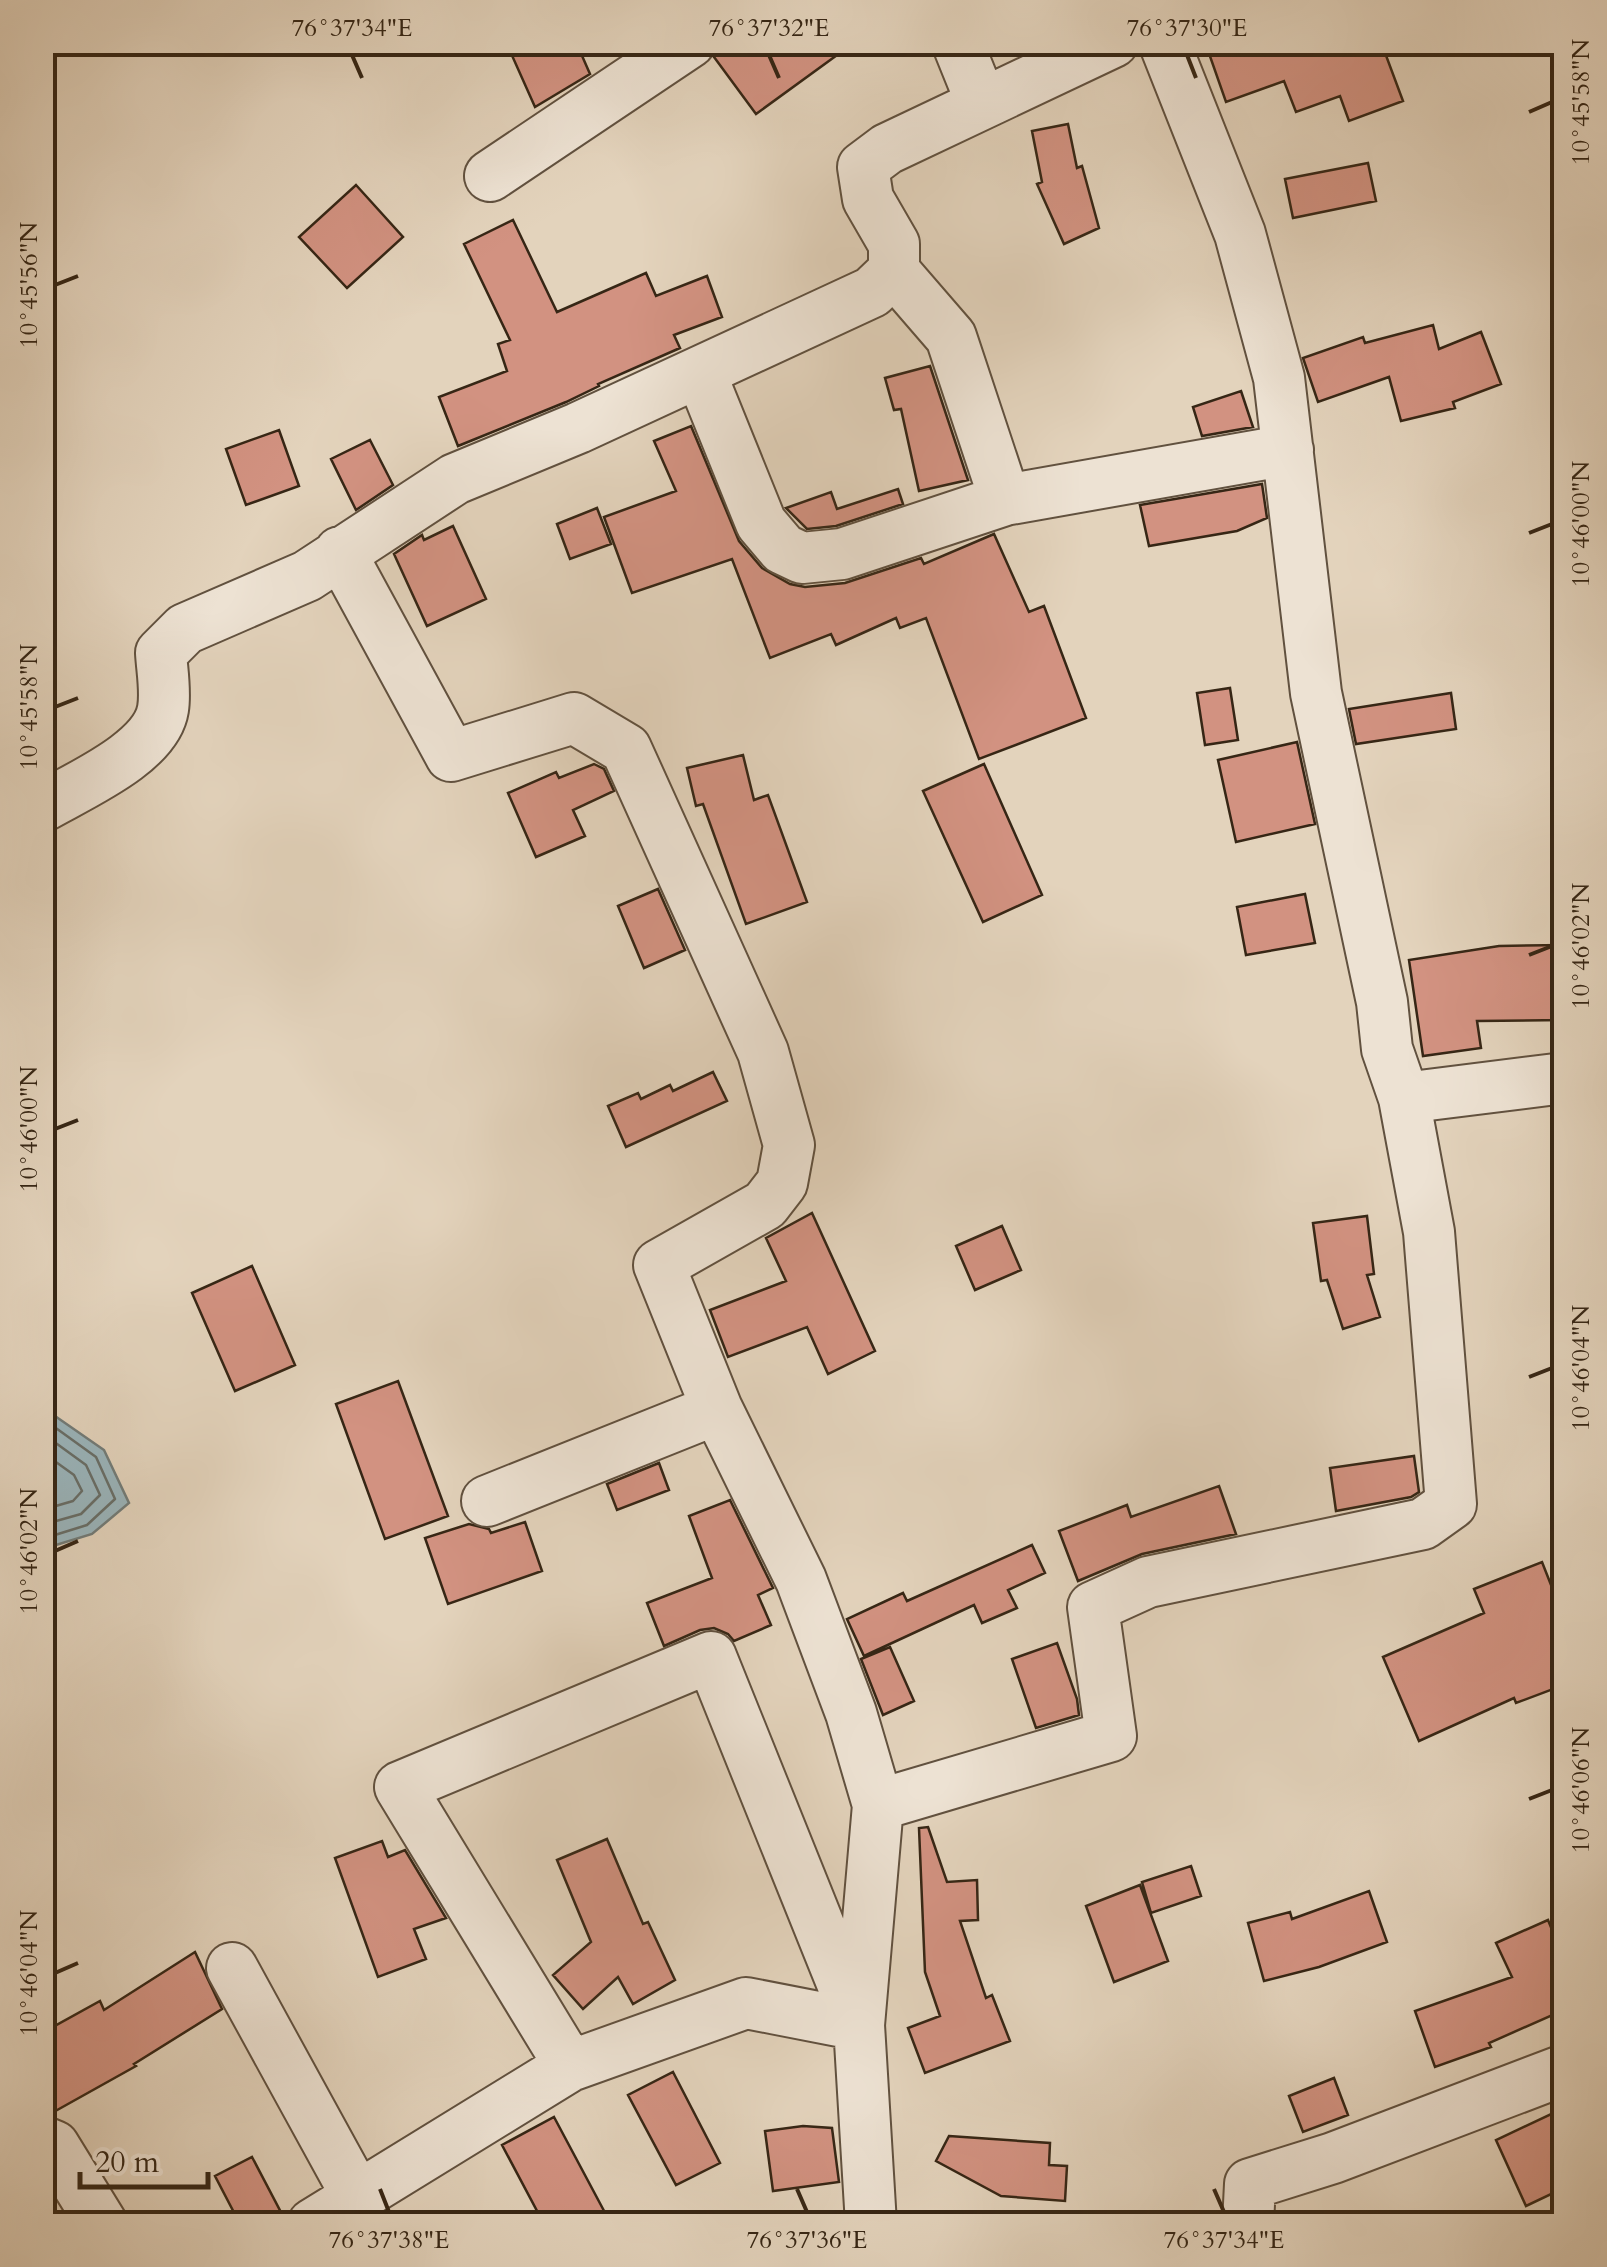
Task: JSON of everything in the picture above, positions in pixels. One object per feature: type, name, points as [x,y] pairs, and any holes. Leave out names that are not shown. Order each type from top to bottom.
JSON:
[{"type":"street","points":[[490,176],[690,42]]},
{"type":"street","points":[[957,42],[982,104]]},
{"type":"street","points":[[1005,500],[952,337],[894,271],[894,244],[868,198],[863,167],[888,149],[1112,42]]},
{"type":"street","points":[[878,1804],[1110,1736],[1093,1608],[1148,1582],[1422,1524],[1451,1504],[1430,1232],[1404,1098],[1387,1049],[1382,1002],[1316,693],[1274,360],[1240,234],[1169,54]]},
{"type":"street","points":[[42,808],[152,737],[163,710],[161,652],[185,630],[307,576],[454,479],[578,428],[872,292],[894,271]]},
{"type":"street","points":[[700,372],[761,523],[784,549],[802,558],[842,554],[1005,500],[1288,450]]},
{"type":"street","points":[[340,552],[452,756],[574,718],[626,749],[763,1052],[789,1146],[782,1182],[765,1204],[660,1265],[717,1408],[801,1580],[851,1714],[878,1804],[859,2025],[871,2224]]},
{"type":"street","points":[[1404,1098],[1564,1078]]},
{"type":"street","points":[[487,1502],[717,1408]]},
{"type":"street","points":[[570,2066],[400,1787],[711,1657],[859,2025]]},
{"type":"street","points":[[232,1968],[357,2196]]},
{"type":"street","points":[[313,2224],[570,2066],[746,2003],[859,2025]]},
{"type":"street","points":[[1248,2224],[1250,2184],[1332,2158],[1564,2070]]},
{"type":"street","points":[[42,2141],[54,2146],[102,2224]]},
{"type":"water","points":[[42,1407],[104,1450],[129,1503],[92,1534],[43,1549]]},
{"type":"building","points":[[506,42],[576,42],[590,74],[535,107]]},
{"type":"building","points":[[718,42],[855,42],[756,114],[714,57]]},
{"type":"building","points":[[1205,42],[1381,42],[1403,101],[1349,121],[1340,96],[1296,112],[1284,81],[1226,102]]},
{"type":"building","points":[[1068,124],[1077,168],[1082,166],[1099,228],[1064,244],[1037,184],[1042,182],[1032,131]]},
{"type":"building","points":[[1368,163],[1376,201],[1293,218],[1285,179]]},
{"type":"building","points":[[356,185],[403,237],[347,288],[299,237]]},
{"type":"building","points":[[513,220],[557,312],[646,273],[656,296],[707,276],[722,317],[674,335],[680,348],[566,402],[458,446],[439,397],[507,371],[498,344],[510,340],[464,244]]},
{"type":"building","points":[[1433,325],[1439,349],[1481,332],[1501,384],[1453,402],[1455,408],[1401,421],[1389,377],[1318,402],[1303,358],[1363,337],[1365,343]]},
{"type":"building","points":[[930,366],[968,480],[919,491],[901,409],[894,410],[885,378]]},
{"type":"building","points":[[1241,391],[1253,427],[1202,436],[1193,407]]},
{"type":"building","points":[[691,426],[739,541],[762,568],[790,584],[805,587],[845,583],[921,558],[924,564],[994,534],[1029,612],[1044,606],[1086,718],[979,759],[926,618],[900,628],[896,618],[836,645],[831,634],[770,658],[732,559],[632,593],[604,517],[676,491],[654,441]]},
{"type":"building","points":[[279,430],[299,486],[246,505],[226,449]]},
{"type":"building","points":[[370,440],[393,485],[356,510],[331,459]]},
{"type":"building","points":[[1262,484],[1267,518],[1237,531],[1149,546],[1140,505]]},
{"type":"building","points":[[898,489],[903,504],[836,526],[807,529],[786,508],[831,492],[837,509]]},
{"type":"building","points":[[597,508],[611,544],[570,559],[557,524]]},
{"type":"building","points":[[453,526],[486,599],[427,626],[394,554],[422,535],[424,540]]},
{"type":"building","points":[[1230,688],[1238,740],[1205,745],[1197,693]]},
{"type":"building","points":[[1451,693],[1456,729],[1356,744],[1349,709]]},
{"type":"building","points":[[1297,742],[1315,824],[1236,842],[1218,760]]},
{"type":"building","points":[[743,755],[754,800],[768,795],[807,902],[746,924],[703,804],[696,806],[687,768]]},
{"type":"building","points":[[594,764],[604,769],[614,791],[573,810],[585,836],[536,857],[508,793],[556,772],[559,778]]},
{"type":"building","points":[[984,764],[1042,895],[983,922],[923,791]]},
{"type":"building","points":[[658,889],[685,950],[644,968],[618,906]]},
{"type":"building","points":[[1305,894],[1315,943],[1246,955],[1237,907]]},
{"type":"building","points":[[1564,945],[1564,1020],[1477,1021],[1481,1048],[1423,1056],[1409,960],[1499,946]]},
{"type":"building","points":[[713,1072],[727,1101],[626,1147],[608,1106],[638,1093],[641,1099],[670,1085],[673,1091]]},
{"type":"building","points":[[812,1213],[875,1351],[828,1374],[807,1327],[728,1357],[710,1310],[786,1281],[766,1238]]},
{"type":"building","points":[[1367,1216],[1374,1274],[1367,1275],[1380,1317],[1343,1329],[1327,1280],[1321,1281],[1313,1223]]},
{"type":"building","points":[[1002,1226],[1021,1270],[975,1290],[956,1246]]},
{"type":"building","points":[[252,1266],[295,1365],[235,1391],[192,1293]]},
{"type":"building","points":[[398,1381],[448,1516],[385,1539],[336,1404]]},
{"type":"building","points":[[1414,1456],[1419,1492],[1411,1497],[1336,1511],[1330,1468]]},
{"type":"building","points":[[659,1463],[669,1490],[617,1510],[607,1484]]},
{"type":"building","points":[[1219,1486],[1236,1534],[1142,1554],[1078,1581],[1059,1531],[1127,1505],[1131,1517]]},
{"type":"building","points":[[730,1500],[773,1588],[758,1595],[771,1625],[734,1641],[714,1628],[700,1630],[664,1646],[647,1603],[712,1578],[689,1516]]},
{"type":"building","points":[[525,1522],[542,1571],[448,1604],[425,1538],[469,1524],[491,1533]]},
{"type":"building","points":[[1032,1545],[1045,1573],[1008,1590],[1017,1608],[982,1623],[974,1605],[864,1656],[847,1619],[903,1593],[907,1601]]},
{"type":"building","points":[[1542,1562],[1564,1618],[1564,1685],[1516,1703],[1514,1698],[1419,1741],[1383,1657],[1484,1613],[1474,1589]]},
{"type":"building","points":[[1057,1643],[1079,1715],[1036,1728],[1012,1659]]},
{"type":"building","points":[[890,1647],[914,1701],[883,1715],[861,1659]]},
{"type":"building","points":[[928,1827],[947,1882],[977,1880],[978,1920],[960,1921],[986,1998],[992,1995],[1010,2041],[925,2073],[908,2028],[940,2016],[925,1972],[919,1828]]},
{"type":"building","points":[[607,1839],[643,1924],[648,1922],[675,1980],[633,2004],[618,1977],[583,2009],[553,1975],[591,1942],[557,1860]]},
{"type":"building","points":[[382,1841],[388,1857],[405,1850],[446,1918],[414,1929],[426,1959],[378,1977],[335,1858]]},
{"type":"building","points":[[1191,1866],[1201,1896],[1151,1913],[1142,1882]]},
{"type":"building","points":[[1140,1885],[1168,1961],[1114,1982],[1086,1906]]},
{"type":"building","points":[[1369,1891],[1387,1942],[1319,1967],[1264,1981],[1248,1923],[1290,1912],[1292,1919]]},
{"type":"building","points":[[1548,1920],[1555,1937],[1564,1933],[1564,2010],[1489,2043],[1491,2047],[1435,2067],[1415,2011],[1512,1977],[1496,1943]]},
{"type":"building","points":[[195,1952],[222,2009],[136,2066],[50,2114],[42,2113],[42,2033],[100,2001],[104,2010]]},
{"type":"building","points":[[673,2072],[720,2163],[676,2185],[628,2095]]},
{"type":"building","points":[[1334,2078],[1348,2115],[1303,2132],[1289,2096]]},
{"type":"building","points":[[1564,2108],[1564,2188],[1526,2206],[1496,2140]]},
{"type":"building","points":[[554,2117],[611,2224],[544,2224],[502,2145]]},
{"type":"building","points":[[803,2126],[832,2128],[839,2182],[773,2191],[765,2131]]},
{"type":"building","points":[[949,2136],[1050,2143],[1049,2165],[1067,2166],[1065,2201],[1001,2196],[936,2161]]},
{"type":"building","points":[[252,2157],[284,2224],[240,2224],[215,2176]]}]
